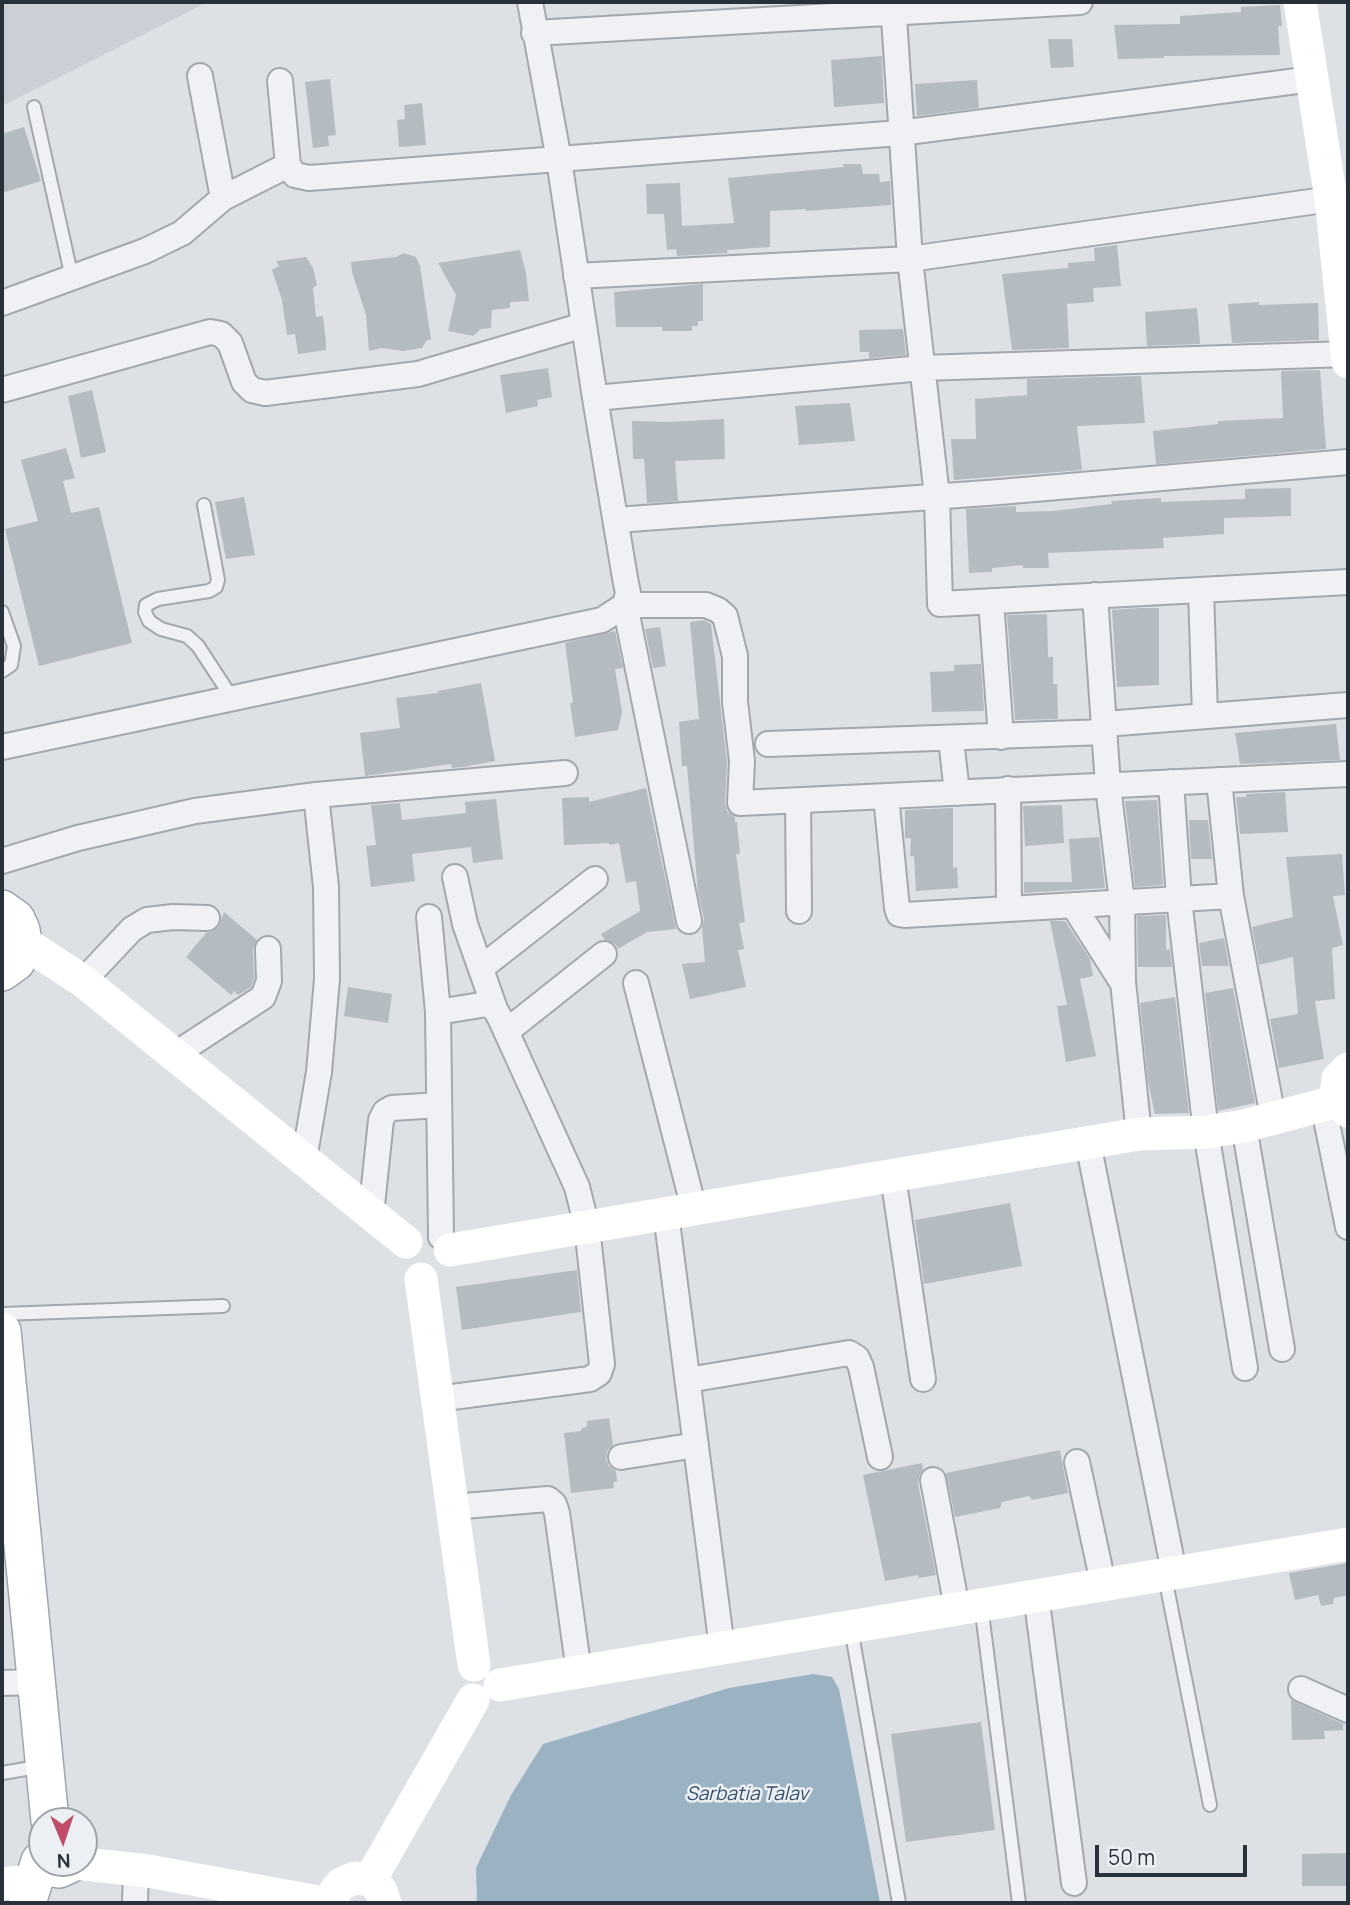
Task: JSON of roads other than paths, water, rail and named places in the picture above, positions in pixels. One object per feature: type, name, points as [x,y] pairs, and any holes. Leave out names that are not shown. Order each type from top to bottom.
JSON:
[{"type":"main road","points":[[1300,2],[1344,277],[1347,358]]},
{"type":"main road","points":[[2,909],[16,919],[23,942],[16,962],[2,972]]},
{"type":"main road","points":[[23,942],[83,981],[406,1242]]},
{"type":"main road","points":[[446,1243],[587,1227],[1139,1134],[1206,1132],[1258,1122],[1337,1105],[1336,1086],[1343,1072],[1348,1069]]},
{"type":"main road","points":[[419,1233],[434,1233],[446,1243],[450,1258],[444,1272],[429,1279],[421,1279],[408,1271],[404,1264],[403,1250],[406,1242],[419,1233]]},
{"type":"main road","points":[[331,1903],[341,1884],[355,1878],[377,1892],[486,1692],[498,1675],[491,1666],[474,1665],[421,1279]]},
{"type":"main road","points":[[2,1331],[19,1682],[44,1765],[48,1807]]},
{"type":"main road","points":[[486,1692],[579,1672],[1348,1544]]},
{"type":"main road","points":[[98,1869],[136,1870],[249,1897],[324,1903]]},
{"type":"street","points":[[530,2],[559,160],[628,593],[625,605],[689,921]]},
{"type":"street","points":[[534,33],[894,8],[1080,2]]},
{"type":"street","points":[[894,8],[910,259],[937,496],[940,604],[1348,582]]},
{"type":"street","points":[[200,76],[223,198]]},
{"type":"street","points":[[280,81],[288,165],[295,175],[309,178],[900,133],[1312,79]]},
{"type":"street","points":[[2,303],[145,251],[182,233],[223,198],[288,165]]},
{"type":"street","points":[[576,276],[910,259],[1331,199]]},
{"type":"street","points":[[2,390],[210,332],[221,334],[230,343],[244,382],[252,390],[265,393],[418,374],[584,325]]},
{"type":"street","points":[[595,398],[922,368],[1347,358]]},
{"type":"street","points":[[616,520],[1348,462]]},
{"type":"street","points":[[1201,590],[1205,716]]},
{"type":"street","points":[[1095,595],[1108,786],[1122,902],[1123,982],[1139,1134]]},
{"type":"street","points":[[991,601],[1001,737]]},
{"type":"street","points":[[2,747],[602,620],[625,605],[706,605],[719,610],[725,616],[735,656],[735,702],[742,761],[740,803],[1348,774]]},
{"type":"street","points":[[768,744],[1001,737],[1205,716],[1348,705]]},
{"type":"street","points":[[951,739],[957,793]]},
{"type":"street","points":[[2,861],[78,838],[195,811],[316,796],[565,773]]},
{"type":"street","points":[[1219,780],[1282,1349]]},
{"type":"street","points":[[1171,782],[1179,899],[1206,1132],[1245,1368]]},
{"type":"street","points":[[1008,789],[1009,909]]},
{"type":"street","points":[[304,1160],[319,1072],[327,979],[326,887],[316,796]]},
{"type":"street","points":[[886,796],[897,908],[900,914],[1231,896]]},
{"type":"street","points":[[798,800],[799,911]]},
{"type":"street","points":[[437,1399],[590,1379],[599,1373],[602,1364],[587,1227],[571,1172],[495,1009],[465,923],[455,877]]},
{"type":"street","points":[[481,968],[595,878]]},
{"type":"street","points":[[1073,905],[1123,982]]},
{"type":"street","points":[[83,981],[132,929],[147,920],[173,916],[207,918]]},
{"type":"street","points":[[429,917],[438,1012],[439,1105],[446,1243]]},
{"type":"street","points":[[174,1055],[263,997],[269,981],[268,949]]},
{"type":"street","points":[[507,1031],[604,954]]},
{"type":"street","points":[[636,984],[680,1211],[688,1380],[722,1648]]},
{"type":"street","points":[[438,1012],[487,1004],[495,1009]]},
{"type":"street","points":[[371,1215],[381,1119],[385,1112],[392,1108],[439,1105]]},
{"type":"street","points":[[1337,1105],[1347,1215]]},
{"type":"street","points":[[1088,1143],[1169,1572]]},
{"type":"street","points":[[893,1176],[923,1379]]},
{"type":"street","points":[[688,1380],[849,1353],[857,1358],[861,1367],[880,1457]]},
{"type":"street","points":[[621,1457],[696,1445]]},
{"type":"street","points":[[1077,1462],[1103,1584]]},
{"type":"street","points":[[933,1480],[969,1606]]},
{"type":"street","points":[[452,1507],[548,1499],[554,1504],[579,1672]]},
{"type":"street","points":[[1036,1595],[1074,1883]]},
{"type":"street","points":[[1301,1689],[1348,1710]]},
{"type":"street","points":[[135,1903],[136,1870]]},
{"type":"lane","points":[[34,107],[72,278]]},
{"type":"lane","points":[[204,505],[218,580],[216,587],[209,591],[158,599],[146,605],[145,612],[149,621],[161,629],[187,636],[198,646],[232,698]]},
{"type":"lane","points":[[2,612],[14,646],[11,665],[2,671]]},
{"type":"lane","points":[[2,1314],[223,1306]]},
{"type":"lane","points":[[1169,1572],[1210,1805]]},
{"type":"lane","points":[[969,1606],[1019,1903]]},
{"type":"lane","points":[[850,1626],[899,1903]]},
{"type":"lane","points":[[2,1773],[44,1765]]},
{"type":"water","name":"Sarbatia Talav","points":[[813,1674],[832,1677],[839,1689],[880,1903],[477,1903],[476,1868],[511,1795],[543,1744],[729,1688]]}]
